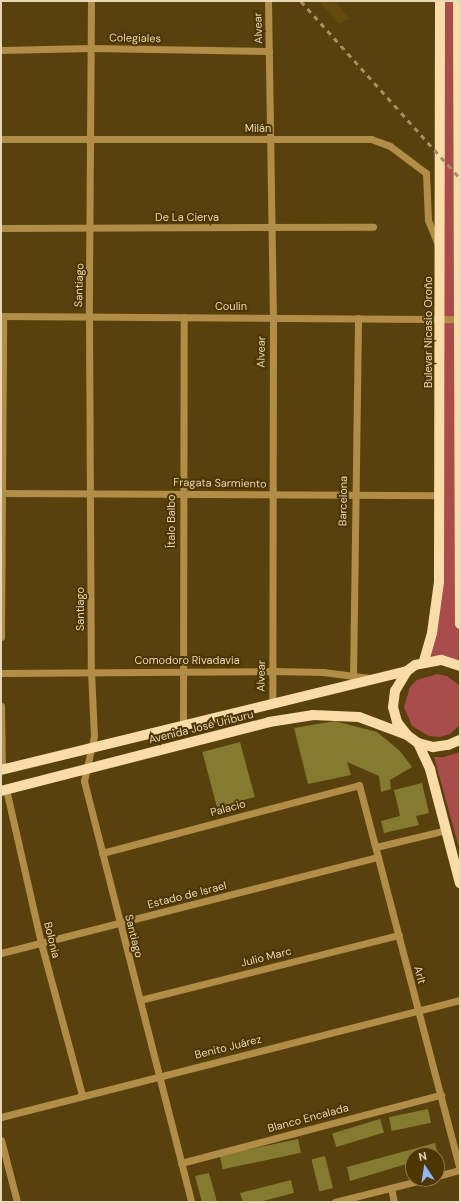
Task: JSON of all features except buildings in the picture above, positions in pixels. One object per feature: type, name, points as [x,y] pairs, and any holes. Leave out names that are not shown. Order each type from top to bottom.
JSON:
[{"type":"main road","name":"Bulevar Nicasio Oroño","points":[[424,661],[432,633],[439,582],[440,1]]},
{"type":"main road","points":[[458,1],[460,624]]},
{"type":"main road","points":[[457,662],[441,660],[424,661],[407,671],[395,691],[393,707],[397,722],[407,735],[418,743],[433,747],[448,745],[460,740]]},
{"type":"main road","name":"Avenida José Uriburu","points":[[2,770],[272,703],[353,680],[373,678],[407,671]]},
{"type":"main road","name":"Avenida José Uriburu","points":[[4,790],[269,722],[313,715],[359,716],[407,735]]},
{"type":"main road","points":[[418,743],[430,769],[460,883]]},
{"type":"street","name":"Santiago","points":[[91,1],[92,228],[89,316],[91,671],[94,736],[84,781],[191,1202]]},
{"type":"street","name":"Alvear","points":[[268,1],[273,318],[270,494],[273,671],[272,703]]},
{"type":"street","name":"Colegiales","points":[[1,50],[91,48],[269,51]]},
{"type":"street","name":"Milán","points":[[1,139],[371,139],[390,146],[426,173],[428,220],[440,249]]},
{"type":"street","name":"De La Cierva","points":[[1,228],[373,227]]},
{"type":"street","name":"Coulin","points":[[2,316],[459,319]]},
{"type":"street","points":[[1,637],[2,316]]},
{"type":"street","name":"Ítalo Balbo","points":[[183,725],[182,493],[184,317]]},
{"type":"street","name":"Barcelona","points":[[353,680],[354,496],[358,318]]},
{"type":"street","name":"Fragata Sarmiento","points":[[2,493],[91,492],[354,496],[439,495]]},
{"type":"street","name":"Comodoro Rivadavia","points":[[1,673],[91,671],[273,671],[323,672],[353,680]]},
{"type":"street","points":[[1,706],[2,770]]},
{"type":"street","name":"Palacio","points":[[102,853],[360,785]]},
{"type":"street","name":"Arlt","points":[[360,785],[460,1170]]},
{"type":"street","name":"Bolonia","points":[[4,790],[41,943],[82,1095]]},
{"type":"street","points":[[376,847],[447,830]]},
{"type":"street","name":"Estado de Israel","points":[[1,953],[378,858]]},
{"type":"street","name":"Julio Marc","points":[[140,1000],[398,935]]},
{"type":"street","name":"Benito Juárez","points":[[1,1117],[82,1095],[460,1000]]},
{"type":"street","name":"Blanco Encalada","points":[[181,1162],[441,1095]]},
{"type":"street","points":[[1,1140],[17,1202]]},
{"type":"street","points":[[445,1174],[460,1170]]},
{"type":"street","points":[[335,1202],[405,1184]]},
{"type":"street","points":[[391,1188],[394,1202]]},
{"type":"shaded area","points":[[319,1],[335,1],[349,19],[339,24]]},
{"type":"shaded area","points":[[440,1],[458,1],[460,659],[452,662],[424,661],[439,582]]},
{"type":"shaded area","points":[[437,674],[447,676],[460,686],[460,725],[450,734],[440,737],[429,736],[412,726],[404,707],[410,687],[417,680]]},
{"type":"shaded area","points":[[460,752],[460,851],[434,757],[444,757]]},
{"type":"railway","points":[[301,1],[460,178]]}]
